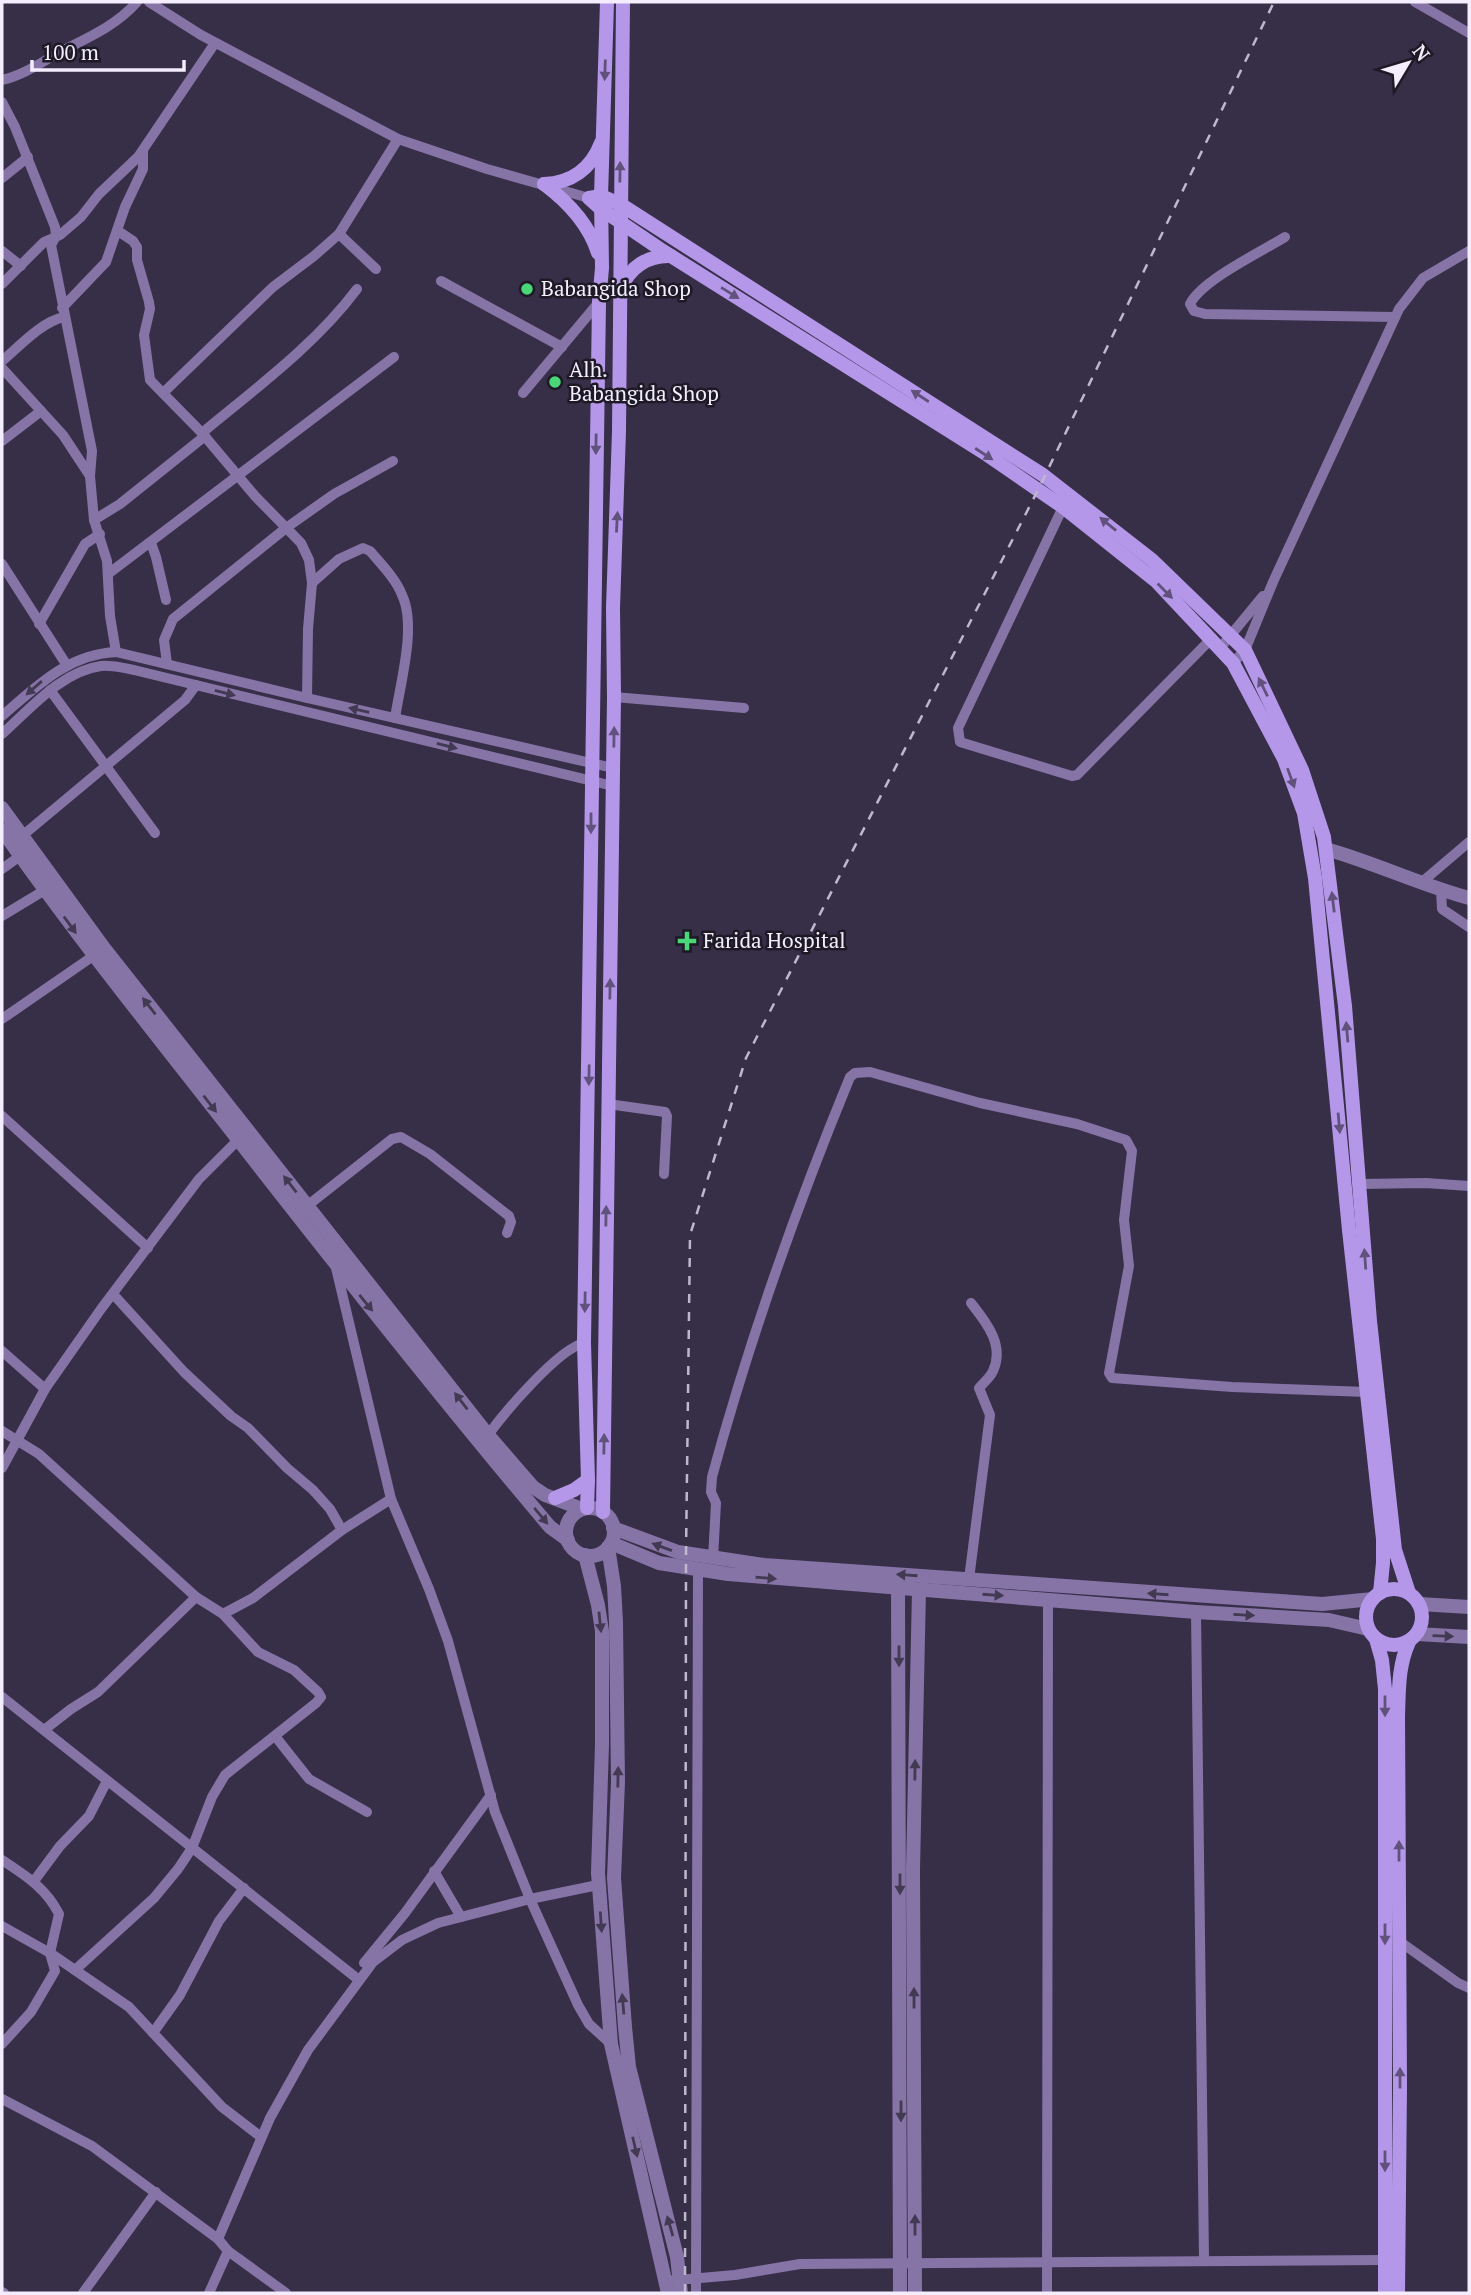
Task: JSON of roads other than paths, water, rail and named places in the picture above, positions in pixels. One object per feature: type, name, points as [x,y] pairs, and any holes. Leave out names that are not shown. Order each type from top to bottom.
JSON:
[{"type":"main road","points":[[584,1509],[588,1480],[584,1343],[601,268],[598,201],[607,2]]},
{"type":"main road","points":[[603,1512],[614,697],[612,608],[618,506],[623,2]]},
{"type":"main road","points":[[544,184],[568,180],[582,172],[594,159],[603,134]]},
{"type":"main road","points":[[544,184],[581,220],[597,249],[601,268]]},
{"type":"main road","points":[[598,201],[620,204],[1043,475],[1152,560],[1245,650],[1302,769],[1316,808],[1326,849],[1341,970],[1370,1321],[1395,1550],[1422,1614],[1422,1625],[1401,1658],[1398,1704],[1398,2293]]},
{"type":"main road","points":[[598,201],[620,222],[983,453],[1063,508],[1156,581],[1233,663],[1284,759],[1304,813],[1315,878],[1383,1539],[1383,1563],[1376,1596],[1366,1610],[1382,1660],[1385,1689],[1385,2293]]},
{"type":"main road","points":[[620,293],[626,278],[637,266],[657,257],[672,256]]},
{"type":"main road","points":[[555,1498],[588,1480]]},
{"type":"main road","points":[[1376,1596],[1394,1589],[1414,1599]]},
{"type":"main road","points":[[1372,1634],[1392,1646],[1413,1638]]},
{"type":"street","points":[[2,80],[18,75],[95,35],[137,2]]},
{"type":"street","points":[[149,2],[215,43],[398,139],[487,169],[598,201]]},
{"type":"street","points":[[1415,2],[1469,33]]},
{"type":"street","points":[[2,284],[44,242],[56,236],[80,216],[143,150],[215,43]]},
{"type":"street","points":[[2,102],[51,213],[56,236],[51,245],[92,451],[90,476],[94,520],[100,534],[108,574],[110,616],[116,652]]},
{"type":"street","points":[[163,393],[272,287],[335,238],[398,139]]},
{"type":"street","points":[[2,361],[63,313],[106,262],[125,207],[143,169],[143,150]]},
{"type":"street","points":[[2,178],[28,157]]},
{"type":"street","points":[[118,231],[137,247],[137,260],[149,302],[144,335],[150,380],[301,542],[310,559],[312,583],[307,698]]},
{"type":"street","points":[[1285,237],[1207,284],[1190,304],[1195,310],[1205,314],[1395,317]]},
{"type":"street","points":[[335,238],[376,269]]},
{"type":"street","points":[[2,251],[21,266]]},
{"type":"street","points":[[1233,663],[1245,650],[1273,582],[1395,317],[1423,278],[1469,251]]},
{"type":"street","points":[[441,281],[562,346]]},
{"type":"street","points":[[94,520],[120,504],[204,435],[338,314],[357,289]]},
{"type":"street","points":[[523,393],[599,302]]},
{"type":"street","points":[[108,574],[394,357]]},
{"type":"street","points":[[2,368],[62,435],[90,476]]},
{"type":"street","points":[[2,441],[41,411]]},
{"type":"street","points":[[167,664],[164,640],[173,619],[286,528],[334,494],[393,461]]},
{"type":"street","points":[[1063,508],[958,728],[960,742],[1072,776],[1077,775],[1216,643],[1232,636],[1273,582]]},
{"type":"street","points":[[39,624],[85,544],[100,534]]},
{"type":"street","points":[[151,543],[166,600]]},
{"type":"street","points":[[312,583],[339,559],[363,548],[370,551],[402,593],[407,607],[407,633],[395,718]]},
{"type":"street","points":[[2,564],[66,664]]},
{"type":"street","points":[[2,716],[66,664],[99,653],[116,652],[613,768]]},
{"type":"street","points":[[2,734],[50,690],[72,677],[101,666],[134,670],[613,786]]},
{"type":"street","points":[[22,836],[185,700],[195,685]]},
{"type":"street","points":[[50,690],[155,833]]},
{"type":"street","points":[[614,697],[744,708]]},
{"type":"street","points":[[2,808],[99,952],[238,1140],[464,1426],[550,1527],[568,1540],[578,1552],[594,1555],[611,1539]]},
{"type":"street","points":[[2,830],[45,890],[307,1206],[488,1435],[533,1487],[584,1509],[603,1512],[610,1519],[616,1622],[618,1782],[614,1878],[625,2027],[629,2067],[673,2238],[674,2287]]},
{"type":"street","points":[[1422,881],[1469,842]]},
{"type":"street","points":[[1326,849],[1469,898]]},
{"type":"street","points":[[2,869],[20,856]]},
{"type":"street","points":[[2,916],[45,890]]},
{"type":"street","points":[[1441,890],[1442,909],[1469,927]]},
{"type":"street","points":[[2,1019],[99,952]]},
{"type":"street","points":[[713,1559],[716,1503],[711,1492],[712,1478],[735,1390],[803,1191],[850,1077],[855,1073],[870,1072],[980,1103],[1077,1124],[1126,1140],[1132,1151],[1124,1220],[1129,1265],[1109,1373],[1112,1378],[1232,1387],[1367,1392]]},
{"type":"street","points":[[608,1104],[665,1112],[664,1174]]},
{"type":"street","points":[[2,1116],[148,1248]]},
{"type":"street","points":[[307,1206],[392,1139],[401,1137],[430,1154],[509,1216],[511,1222],[507,1233]]},
{"type":"street","points":[[2,1468],[45,1389],[113,1294],[200,1179],[238,1140]]},
{"type":"street","points":[[1359,1184],[1426,1183],[1469,1186]]},
{"type":"street","points":[[336,1265],[391,1499],[448,1641],[491,1795],[530,1899],[578,2006],[589,2024],[611,2044]]},
{"type":"street","points":[[113,1294],[184,1371],[313,1490],[330,1509],[342,1530]]},
{"type":"street","points":[[969,1579],[990,1415],[979,1388],[993,1372],[996,1344],[989,1326],[971,1304]]},
{"type":"street","points":[[488,1435],[555,1360],[576,1345],[584,1343]]},
{"type":"street","points":[[2,1352],[45,1389]]},
{"type":"street","points":[[2,1431],[39,1454],[196,1597],[223,1614],[258,1651],[295,1671],[320,1694],[316,1703],[225,1775],[212,1797],[192,1848],[154,1898],[75,1970]]},
{"type":"street","points":[[223,1614],[253,1598],[342,1530],[391,1499]]},
{"type":"street","points":[[568,1540],[566,1531],[569,1522],[574,1514],[584,1509]]},
{"type":"street","points":[[611,1539],[713,1559],[764,1565],[1322,1604],[1376,1596]]},
{"type":"street","points":[[611,1539],[659,1563],[698,1570],[1196,1612],[1329,1620],[1372,1634]]},
{"type":"street","points":[[585,1555],[602,1631],[598,1885],[611,2044],[674,2287]]},
{"type":"street","points":[[696,2293],[698,1570]]},
{"type":"street","points":[[898,1588],[908,2263],[915,2293]]},
{"type":"street","points":[[900,2293],[908,2263],[919,1590]]},
{"type":"street","points":[[44,1730],[98,1692],[196,1597]]},
{"type":"street","points":[[1047,2293],[1048,1599]]},
{"type":"street","points":[[1414,1599],[1469,1607]]},
{"type":"street","points":[[1196,1612],[1204,2260]]},
{"type":"street","points":[[1413,1638],[1469,1637]]},
{"type":"street","points":[[2,1697],[356,1978]]},
{"type":"street","points":[[275,1735],[309,1779],[367,1812]]},
{"type":"street","points":[[34,1881],[60,1846],[89,1816],[107,1781]]},
{"type":"street","points":[[218,2239],[261,2137],[308,2050],[356,1978],[491,1795]]},
{"type":"street","points":[[2,1860],[34,1881],[47,1894],[59,1914],[50,1953],[55,1971],[31,2012],[2,2044]]},
{"type":"street","points":[[434,1871],[461,1917]]},
{"type":"street","points":[[356,1978],[402,1940],[438,1923],[598,1885]]},
{"type":"street","points":[[153,2033],[180,1996],[219,1921],[244,1888]]},
{"type":"street","points":[[2,1926],[50,1953],[130,2007],[222,2108],[261,2137]]},
{"type":"street","points":[[1399,1941],[1469,1988]]},
{"type":"street","points":[[2,2099],[92,2146],[286,2293]]},
{"type":"street","points":[[83,2293],[156,2192]]},
{"type":"street","points":[[209,2293],[228,2251]]},
{"type":"street","points":[[674,2287],[696,2278],[735,2275],[800,2264],[1385,2260]]},
{"type":"railway","points":[[685,2293],[686,1554],[690,1235],[746,1058],[1038,490],[1274,2]]},
{"type":"place","name":"Babangida Shop","points":[[527,289]]},
{"type":"place","name":"Alh. Babangida Shop","points":[[555,382]]},
{"type":"place","name":"Farida Hospital","points":[[687,941]]}]
